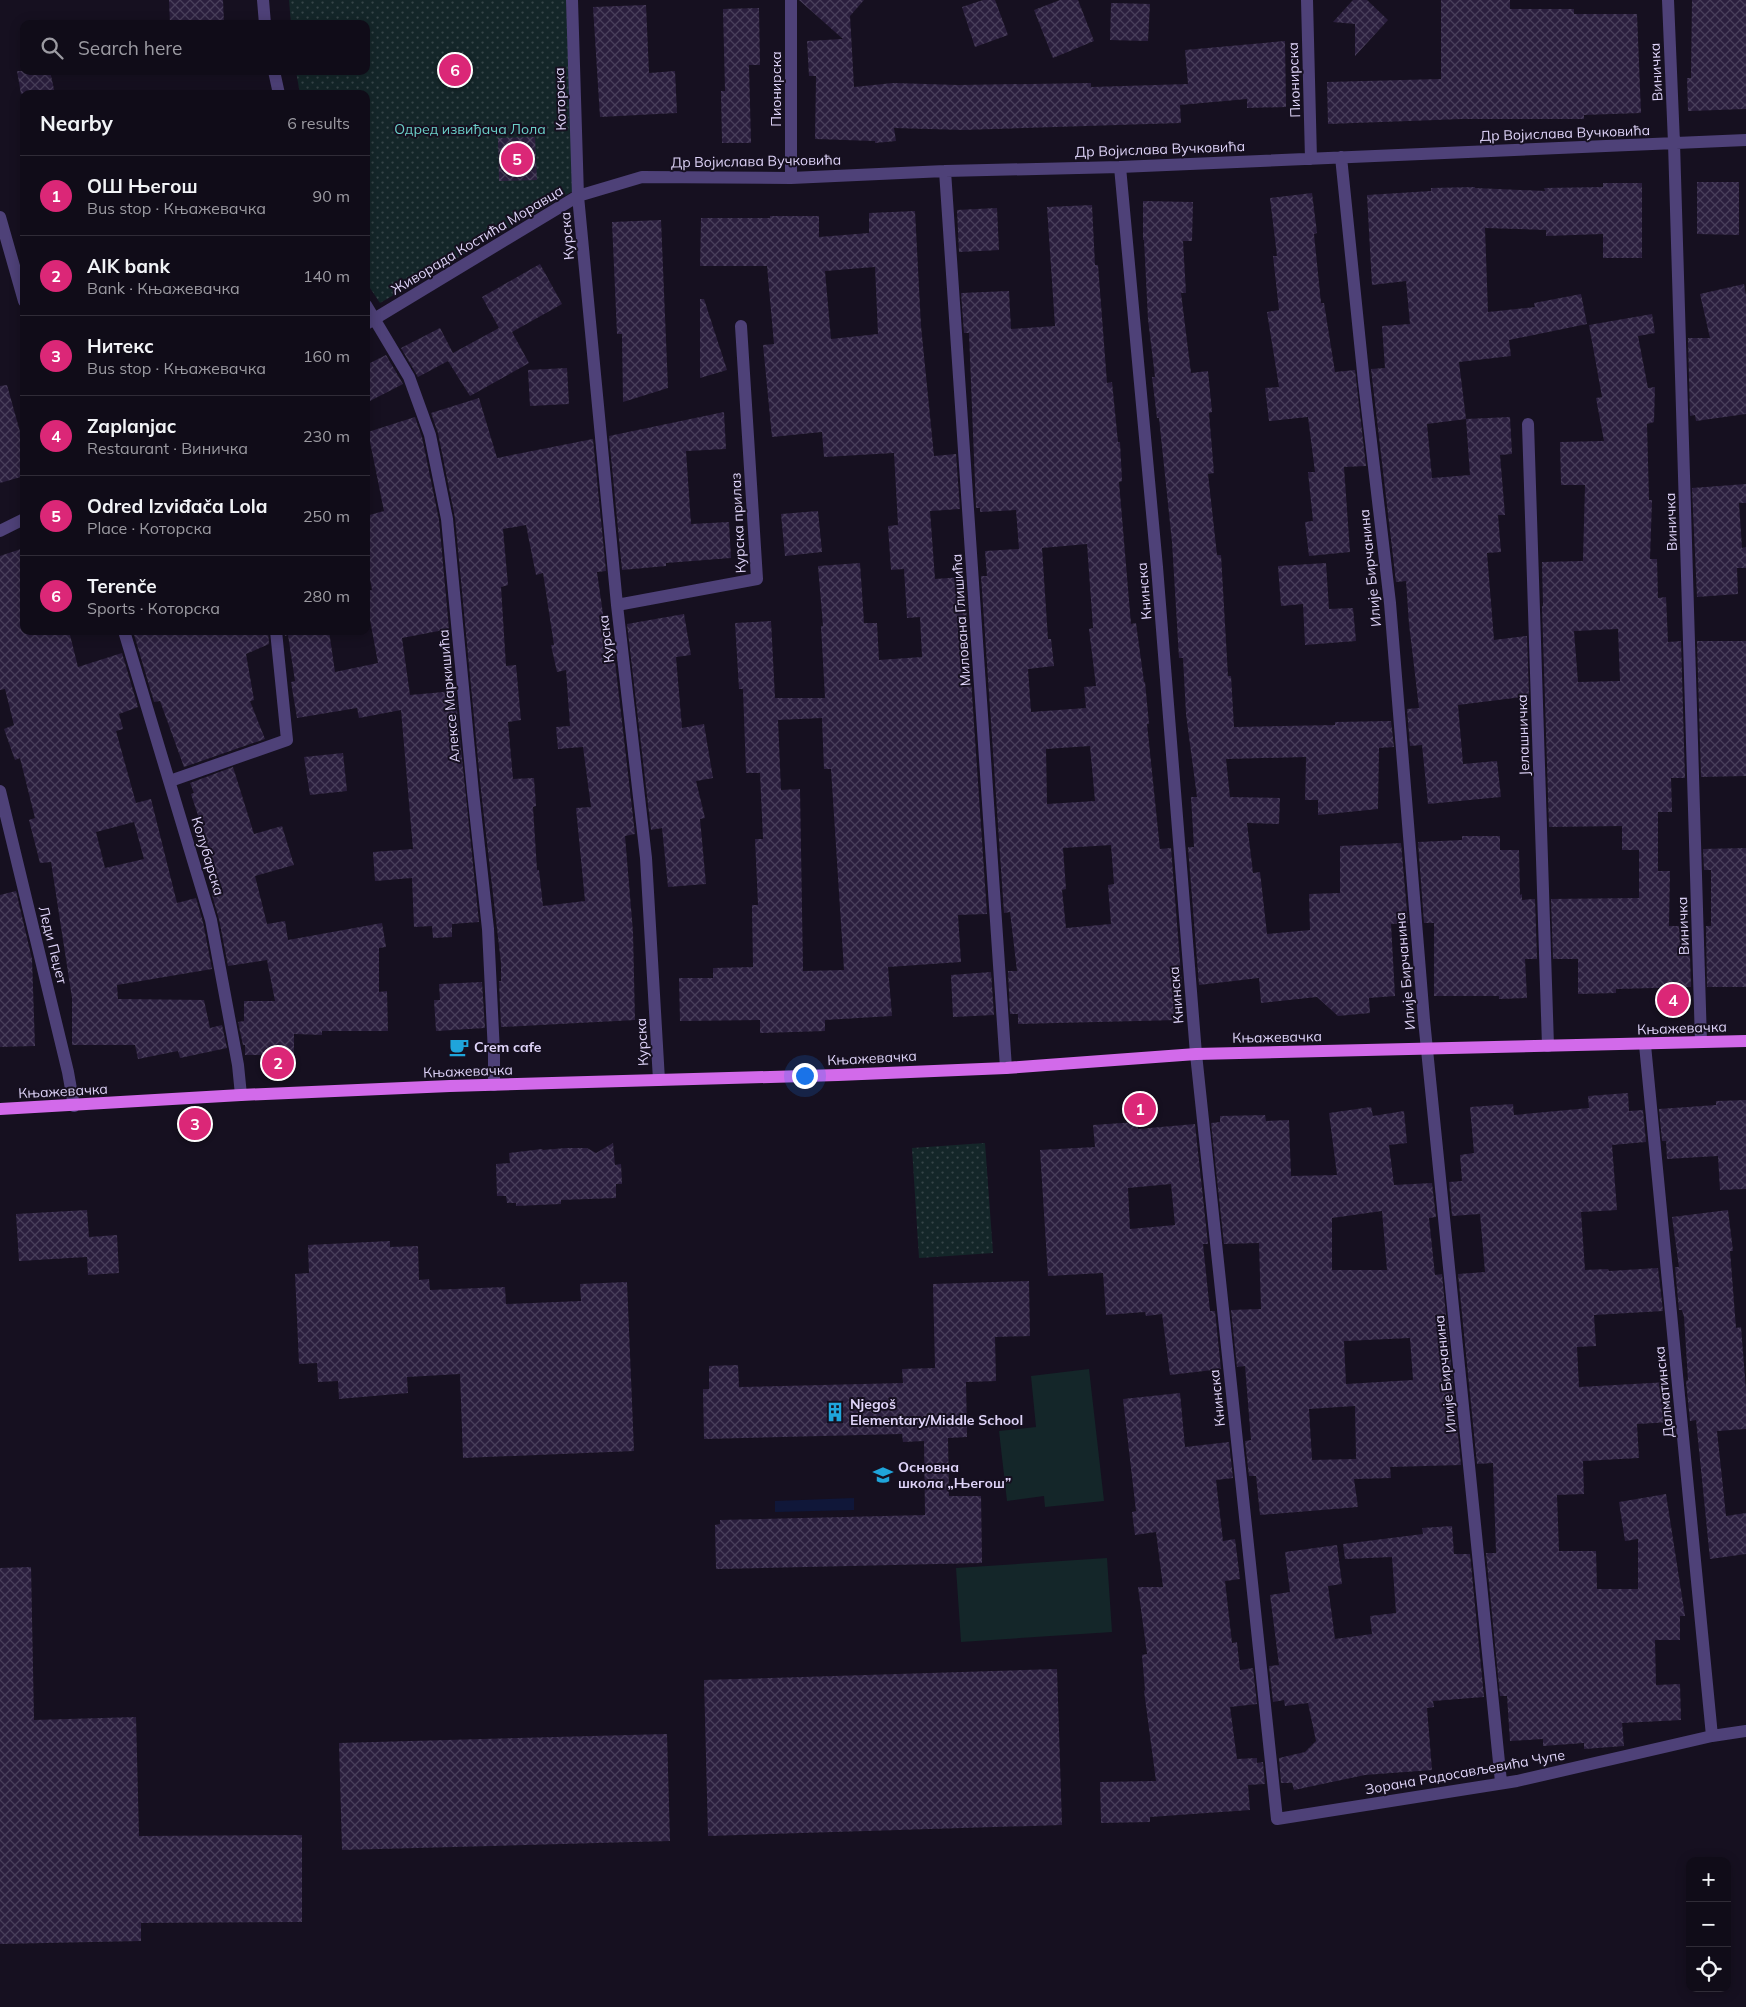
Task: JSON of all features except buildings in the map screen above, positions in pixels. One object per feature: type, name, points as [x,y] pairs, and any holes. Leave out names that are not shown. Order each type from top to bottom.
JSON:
[{"type":"main road","name":"Књажевачка","points":[[0,1109],[241,1095],[1006,1068],[1196,1054],[1746,1041]]},
{"type":"street","points":[[263,0],[265,20]]},
{"type":"street","name":"Которска","points":[[572,0],[578,196]]},
{"type":"street","name":"Пионирска","points":[[791,0],[791,178]]},
{"type":"street","name":"Пионирска","points":[[1307,0],[1311,159]]},
{"type":"street","name":"Виничка","points":[[1668,0],[1701,1042]]},
{"type":"street","points":[[275,75],[278,90]]},
{"type":"street","name":"Др Војислава Вучковића","points":[[578,196],[642,177],[791,178],[946,171],[1120,167],[1746,140]]},
{"type":"street","name":"Илије Бирчанина","points":[[1341,156],[1364,382],[1390,603],[1427,1048],[1501,1782]]},
{"type":"street","name":"Книнска","points":[[1120,167],[1157,567],[1196,1054],[1277,1819]]},
{"type":"street","name":"Милована Глишића","points":[[946,171],[1006,1068]]},
{"type":"street","name":"Живорада Костића Моравца","points":[[371,322],[578,196]]},
{"type":"street","name":"Курска","points":[[578,196],[617,604],[646,858],[659,1080]]},
{"type":"street","points":[[0,217],[20,287]]},
{"type":"street","name":"Алексе Маркишића","points":[[371,322],[409,377],[430,435],[447,519],[488,929],[494,1085]]},
{"type":"street","name":"Курска прилаз","points":[[617,604],[757,579],[742,326]]},
{"type":"street","name":"Јелашничка","points":[[1528,424],[1548,1046]]},
{"type":"street","points":[[0,532],[20,521]]},
{"type":"street","name":"Колубарска","points":[[125,635],[211,920],[238,1065],[241,1095]]},
{"type":"street","points":[[170,781],[287,740],[276,635]]},
{"type":"street","name":"Леди Пеџет","points":[[0,791],[68,1072],[74,1106]]},
{"type":"street","name":"Далматинска","points":[[1645,1044],[1712,1736]]},
{"type":"street","name":"Зорана Радосављевића Чупе","points":[[1277,1819],[1501,1782],[1517,1781],[1712,1736],[1746,1731]]},
{"type":"green space","name":"Одред извиђача Лола","points":[[289,0],[566,0],[578,188],[380,303],[370,288],[370,90],[299,90],[297,75],[370,75],[370,20],[291,20]]},
{"type":"green space","points":[[985,1143],[993,1253],[919,1258],[912,1148]]},
{"type":"green space","points":[[1089,1369],[1104,1501],[1045,1507],[1044,1496],[1007,1501],[999,1431],[1036,1427],[1031,1376]]},
{"type":"green space","points":[[1107,1558],[1112,1632],[961,1642],[956,1568]]},
{"type":"water","points":[[854,1498],[854,1510],[775,1512],[775,1501]]},
{"type":"place","name":"Terenče","points":[[455,70]]},
{"type":"place","name":"Odred Izviđača Lola","points":[[517,159]]},
{"type":"place","name":"Zaplanjac","points":[[1673,1000]]},
{"type":"place","name":"Crem cafe","points":[[459,1047]]},
{"type":"place","name":"AIK bank","points":[[278,1063]]},
{"type":"place","name":"ОШ Његош","points":[[1140,1109]]},
{"type":"place","name":"Нитекс","points":[[195,1124]]},
{"type":"place","name":"Njegoš Elementary/Middle School","points":[[835,1412]]},
{"type":"place","name":"Основна школа „Његош”","points":[[883,1475]]}]
